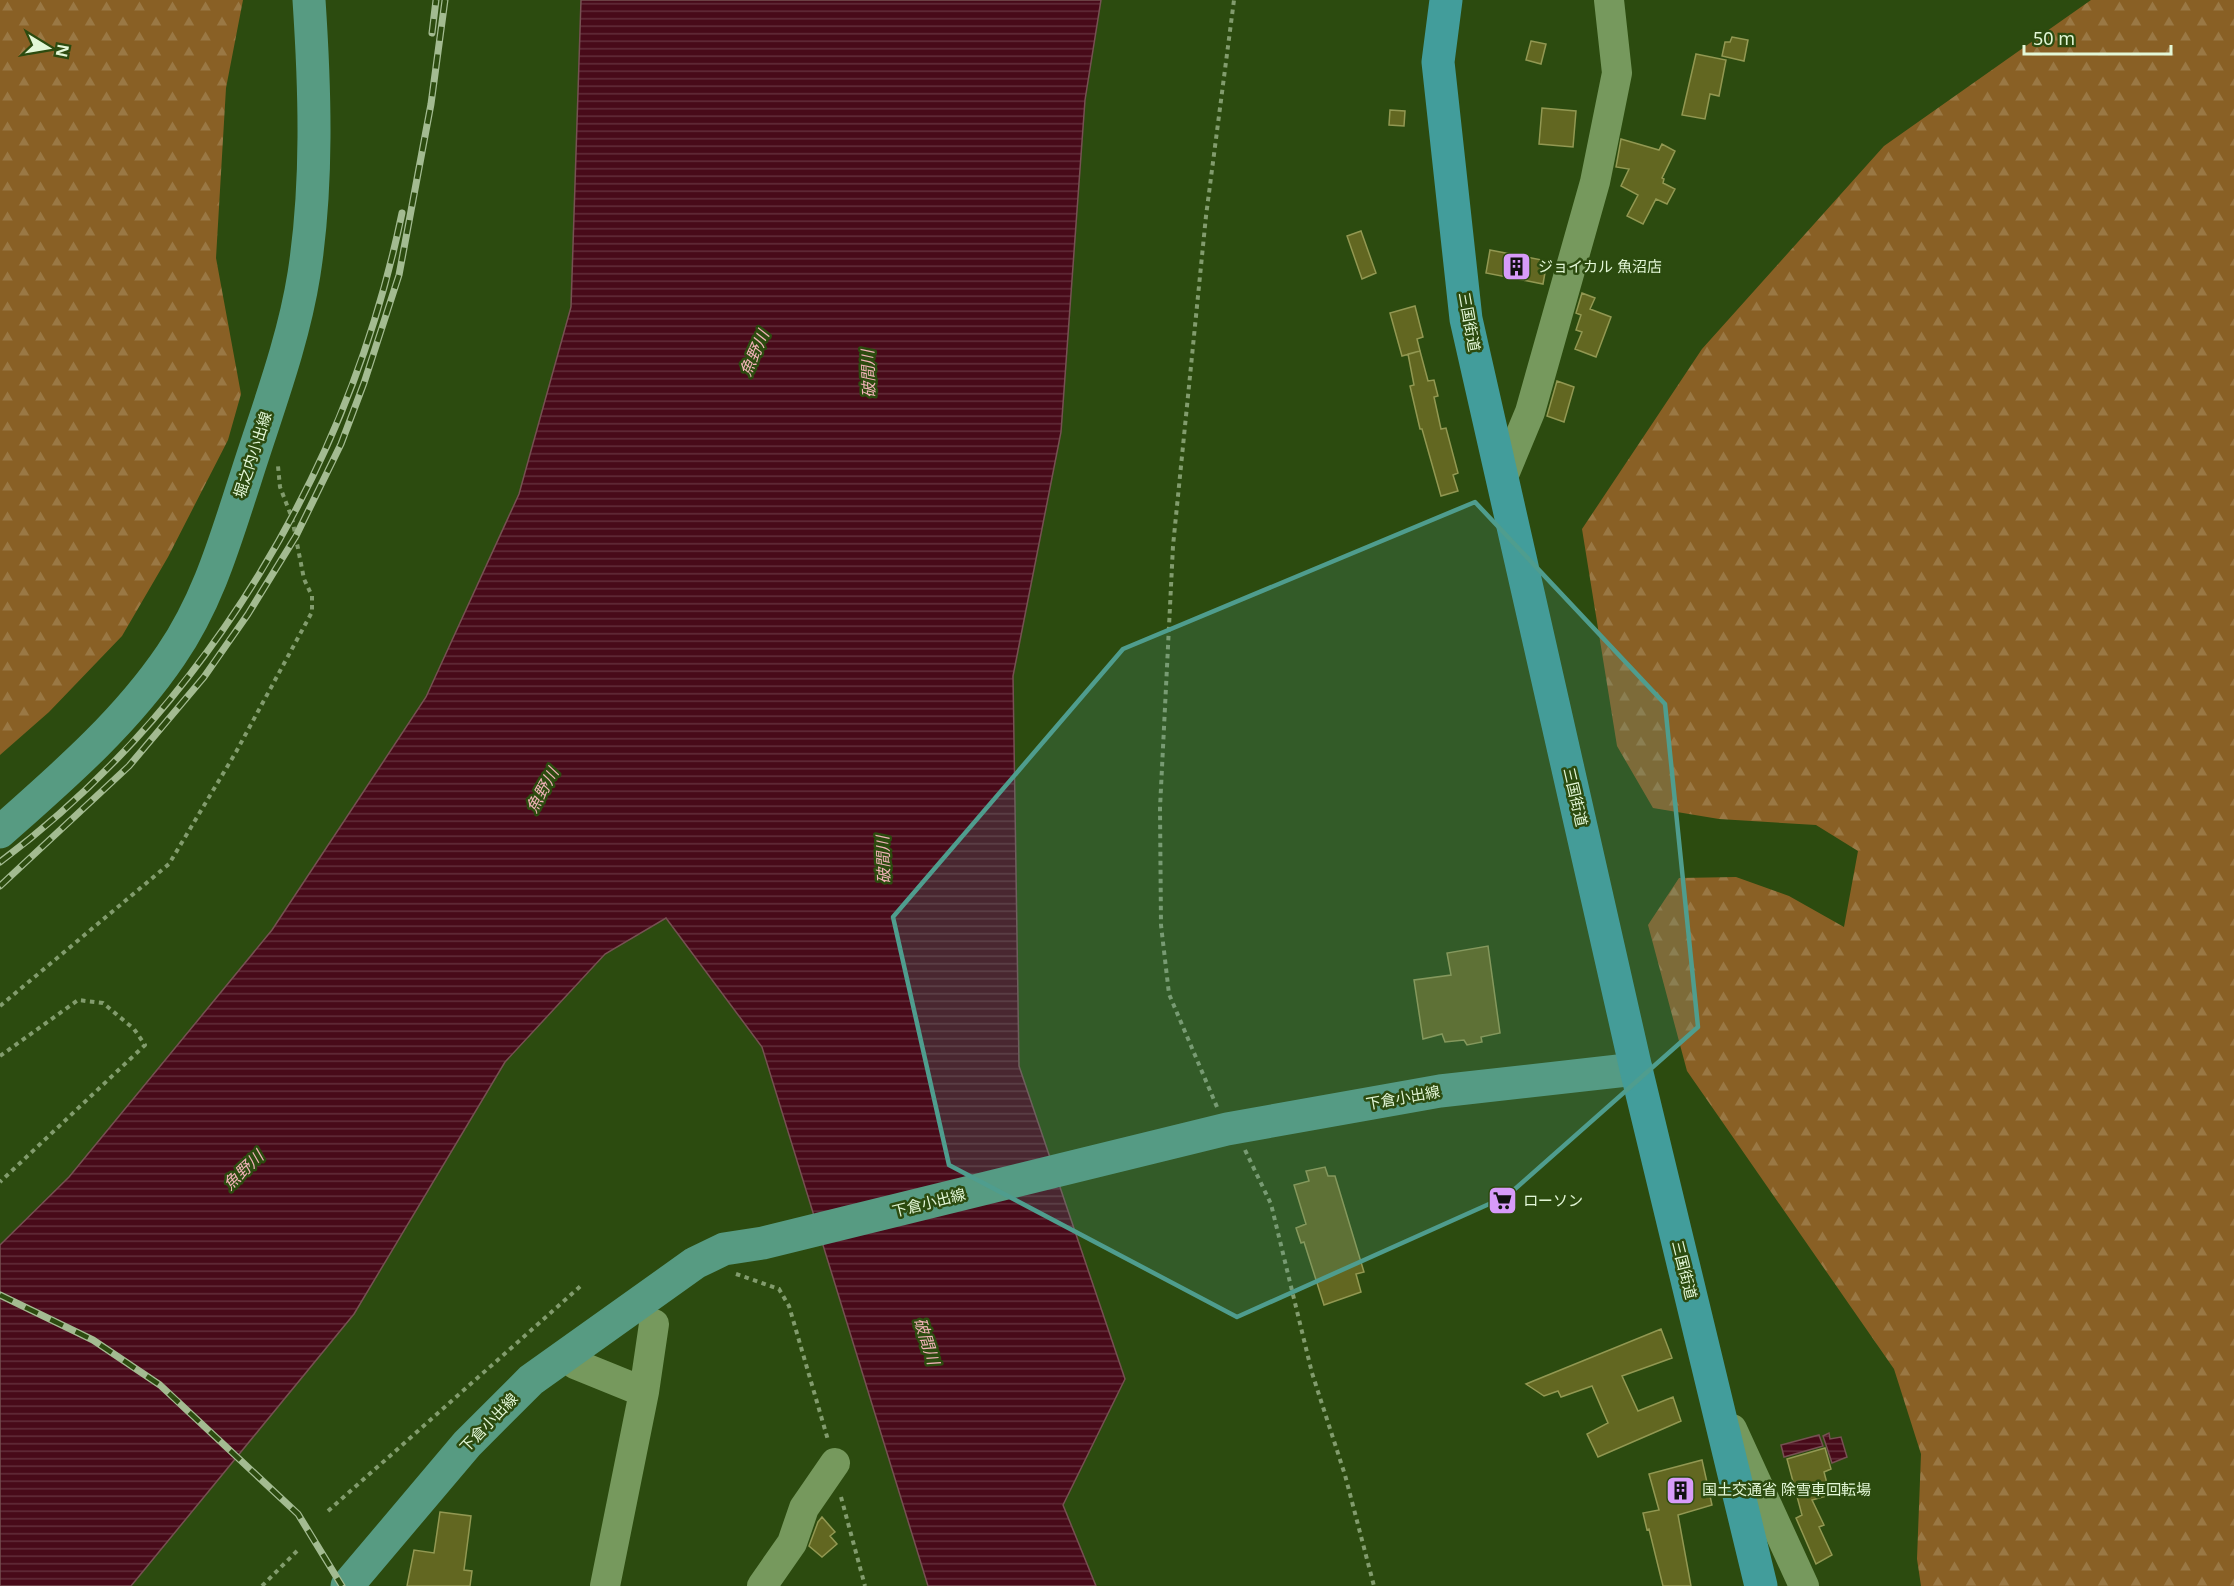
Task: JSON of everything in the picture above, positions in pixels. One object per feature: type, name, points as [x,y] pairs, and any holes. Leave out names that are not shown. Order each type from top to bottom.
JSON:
[{"type":"highway","name":"三国街道","points":[[1446,0],[1438,62],[1466,319],[1636,1069],[1761,1586]]},
{"type":"main road","name":"堀之内小出線","points":[[0,832],[89,751],[133,704],[188,629],[207,592],[223,549],[278,379],[304,275],[314,166],[309,0]]},
{"type":"main road","name":"下倉小出線","points":[[352,1584],[467,1444],[531,1380],[695,1263],[724,1249],[763,1243],[1224,1130],[1440,1091],[1636,1069]]},
{"type":"street","points":[[1503,477],[1530,412],[1595,182],[1617,72],[1609,0]]},
{"type":"street","points":[[609,1585],[654,1324]]},
{"type":"street","points":[[568,1354],[575,1364],[644,1392]]},
{"type":"street","points":[[1713,1388],[1804,1586]]},
{"type":"street","points":[[762,1586],[792,1543],[804,1508],[835,1463]]},
{"type":"path","points":[[1234,0],[1206,216],[1173,546],[1160,808],[1161,926],[1169,994],[1224,1130],[1271,1204],[1312,1373],[1345,1475],[1374,1586]]},
{"type":"path","points":[[0,1006],[169,864],[236,752],[312,612],[312,596],[304,579],[292,518],[280,487],[278,460]]},
{"type":"path","points":[[0,1056],[78,1000],[103,1003],[134,1029],[145,1045],[0,1182]]},
{"type":"path","points":[[695,1263],[726,1270],[779,1289],[789,1306],[835,1463],[838,1488],[865,1586]]},
{"type":"path","points":[[328,1510],[583,1284]]},
{"type":"path","points":[[262,1586],[298,1550]]},
{"type":"highlighted area","points":[[1475,502],[1665,704],[1698,1027],[1507,1196],[1237,1317],[949,1165],[893,917],[1123,649]]},
{"type":"green space","points":[[0,0],[243,0],[226,88],[216,258],[241,394],[228,440],[168,557],[122,636],[49,712],[0,755]]},
{"type":"green space","points":[[2091,0],[2234,0],[2234,1586],[1921,1586],[1917,1559],[1921,1454],[1894,1369],[1687,1071],[1648,925],[1679,878],[1736,877],[1789,896],[1844,927],[1858,851],[1816,825],[1719,819],[1653,808],[1617,746],[1582,529],[1702,349],[1884,146]]},
{"type":"water","points":[[581,0],[1101,0],[1085,100],[1061,432],[1013,676],[1019,1066],[1125,1379],[1063,1505],[1096,1586],[928,1586],[762,1047],[666,918],[605,954],[505,1062],[354,1314],[131,1586],[0,1586],[0,1245],[69,1177],[272,930],[426,697],[519,494],[571,307]]},
{"type":"water","points":[[1829,1433],[1830,1439],[1841,1437],[1847,1457],[1832,1463],[1823,1436]]},
{"type":"water","points":[[1819,1435],[1823,1446],[1784,1457],[1781,1445]]},
{"type":"building","points":[[1732,37],[1748,40],[1744,61],[1722,56],[1725,42],[1730,42]]},
{"type":"building","points":[[1531,41],[1546,44],[1541,64],[1526,60]]},
{"type":"building","points":[[1696,54],[1726,60],[1719,96],[1710,94],[1705,119],[1682,115]]},
{"type":"building","points":[[1542,108],[1576,111],[1573,147],[1539,144]]},
{"type":"building","points":[[1390,110],[1405,111],[1404,126],[1389,125]]},
{"type":"building","points":[[1621,139],[1659,150],[1662,144],[1675,151],[1662,178],[1663,183],[1675,189],[1667,204],[1656,199],[1643,224],[1627,216],[1638,195],[1621,186],[1629,169],[1616,167]]},
{"type":"building","points":[[1361,231],[1376,273],[1362,279],[1347,236]]},
{"type":"building","name":"ジョイカル 魚沼店","points":[[1490,250],[1547,261],[1543,284],[1486,273]]},
{"type":"building","points":[[1582,293],[1595,298],[1590,309],[1611,317],[1596,357],[1575,349],[1582,332],[1576,330],[1581,315],[1576,313]]},
{"type":"building","points":[[1415,306],[1423,337],[1417,339],[1420,351],[1402,356],[1390,313]]},
{"type":"building","points":[[1420,351],[1428,381],[1434,380],[1438,396],[1434,397],[1441,429],[1446,428],[1458,473],[1453,475],[1458,491],[1441,496],[1422,429],[1420,429],[1410,386],[1414,385],[1408,354]]},
{"type":"building","points":[[1557,381],[1574,387],[1564,422],[1547,416]]},
{"type":"building","points":[[1488,946],[1500,1033],[1481,1037],[1482,1042],[1467,1045],[1464,1040],[1445,1042],[1442,1034],[1423,1039],[1414,980],[1451,975],[1447,953]]},
{"type":"building","points":[[1325,1167],[1328,1176],[1335,1176],[1364,1272],[1356,1274],[1361,1292],[1324,1305],[1304,1242],[1301,1243],[1296,1228],[1306,1224],[1294,1185],[1309,1181],[1306,1171]]},
{"type":"building","points":[[1661,1329],[1672,1358],[1622,1376],[1638,1411],[1673,1397],[1681,1421],[1598,1457],[1587,1434],[1608,1423],[1592,1386],[1561,1397],[1558,1391],[1544,1396],[1526,1384]]},
{"type":"building","points":[[1825,1448],[1831,1469],[1824,1472],[1830,1495],[1812,1500],[1824,1525],[1819,1527],[1832,1555],[1816,1564],[1796,1518],[1802,1515],[1787,1459]]},
{"type":"building","points":[[1702,1460],[1712,1505],[1678,1515],[1691,1586],[1663,1586],[1643,1513],[1659,1510],[1649,1474]]},
{"type":"building","points":[[440,1512],[471,1516],[464,1570],[472,1571],[470,1586],[407,1586],[414,1550],[434,1553]]},
{"type":"building","points":[[822,1517],[835,1532],[830,1536],[837,1544],[822,1557],[809,1546]]},
{"type":"railway","points":[[432,33],[436,0]]},
{"type":"railway","points":[[0,886],[129,766],[204,677],[248,614],[296,536],[341,444],[364,383],[399,275],[431,104],[445,0]]},
{"type":"railway","points":[[0,862],[75,800],[143,731],[204,655],[259,574],[307,489],[346,399],[378,307],[402,213]]},
{"type":"railway","points":[[0,1295],[93,1340],[160,1385],[298,1514],[342,1586]]},
{"type":"place","name":"ジョイカル 魚沼店","points":[[1517,267]]},
{"type":"place","name":"ローソン","points":[[1502,1201]]},
{"type":"place","name":"国土交通省 除雪車回転場","points":[[1681,1490]]},
{"type":"water label","name":"魚野川","points":[[754,353]]},
{"type":"water label","name":"破間川","points":[[868,374]]},
{"type":"water label","name":"魚野川","points":[[542,790]]},
{"type":"water label","name":"破間川","points":[[883,860]]},
{"type":"water label","name":"魚野川","points":[[243,1170]]},
{"type":"water label","name":"破間川","points":[[927,1341]]}]
